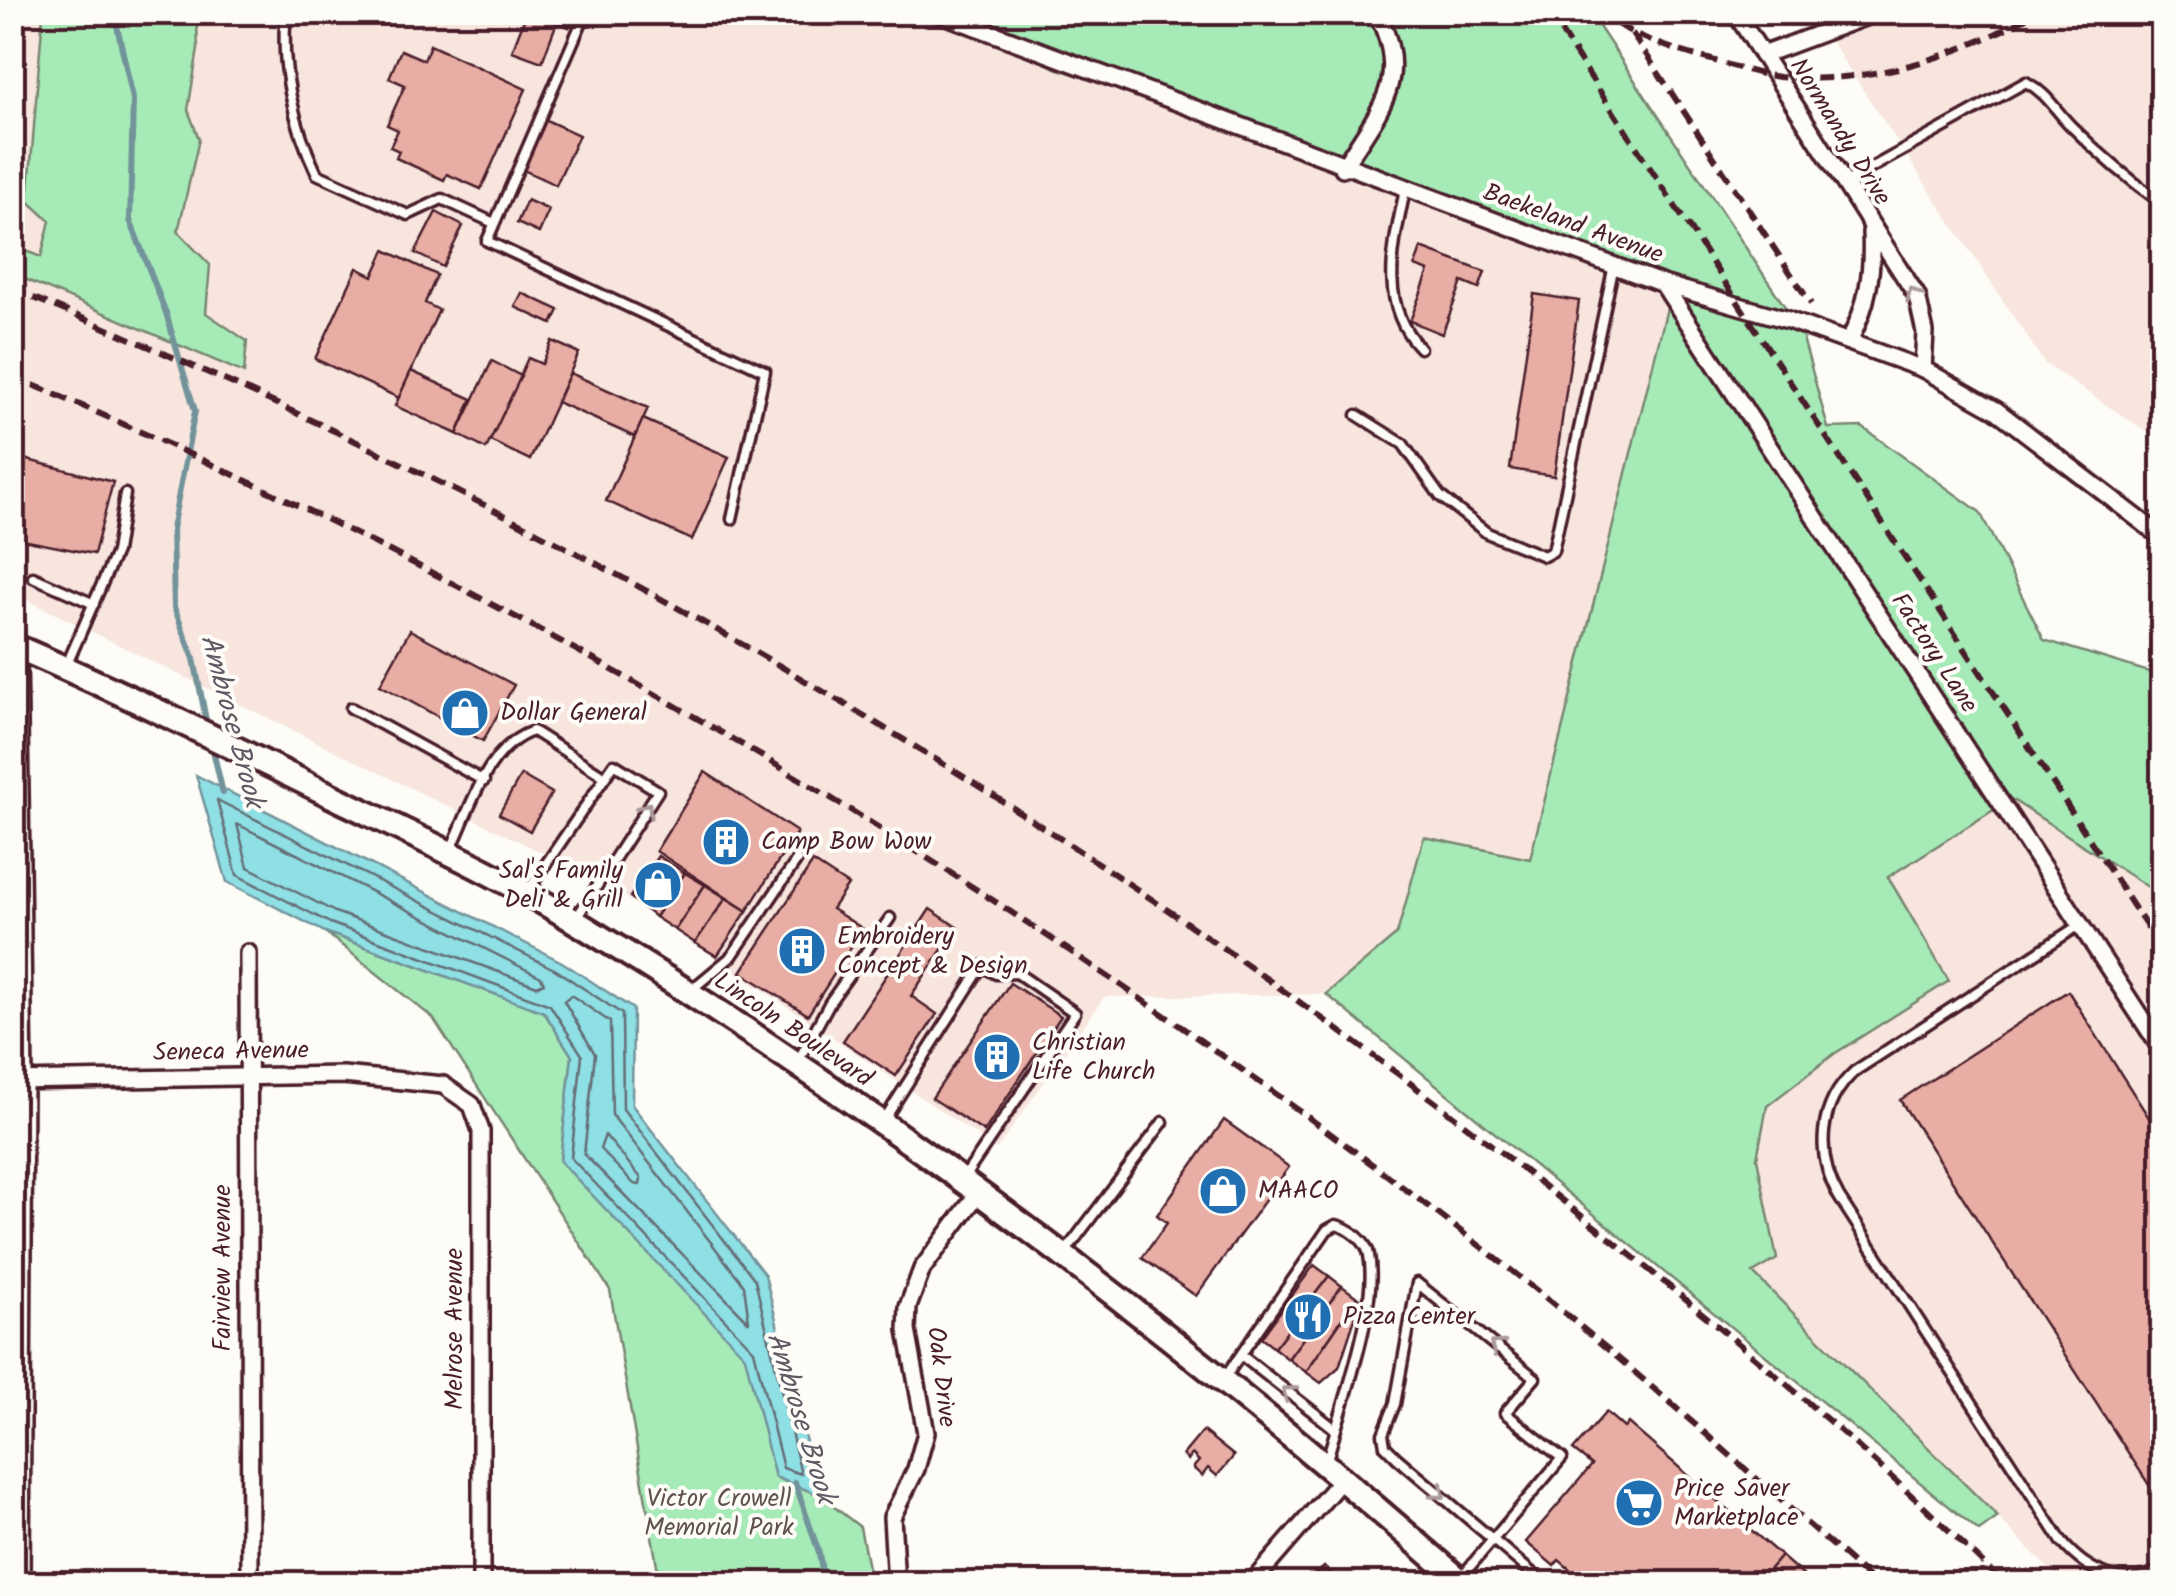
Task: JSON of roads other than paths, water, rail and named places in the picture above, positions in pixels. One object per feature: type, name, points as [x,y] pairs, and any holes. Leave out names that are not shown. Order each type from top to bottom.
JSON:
[{"type":"main road","name":"Lincoln Boulevard","points":[[15,646],[449,853],[575,921],[688,993],[796,1064],[1064,1255],[1224,1379],[1461,1581]]},
{"type":"street","name":"Baekeland Avenue","points":[[936,12],[1342,168],[1663,284],[1848,341],[1924,370],[1996,410],[2162,536]]},
{"type":"street","points":[[1342,168],[1392,89],[1394,53],[1376,12]]},
{"type":"street","name":"Normandy Drive","points":[[1735,12],[1917,296],[1925,332],[1924,370]]},
{"type":"street","points":[[1762,56],[1878,12]]},
{"type":"street","name":"Normandy Drive","points":[[1848,341],[1864,312],[1873,269],[1871,228]]},
{"type":"street","name":"Factory Lane","points":[[1663,284],[2162,1050]]},
{"type":"street","points":[[15,646],[20,1584]]},
{"type":"street","name":"Fairview Avenue","points":[[248,953],[250,1584]]},
{"type":"street","name":"Seneca Avenue","points":[[18,1081],[342,1075],[449,1088]]},
{"type":"street","name":"Melrose Avenue","points":[[449,1088],[472,1104],[481,1131],[481,1584]]},
{"type":"street","name":"Oak Drive","points":[[896,1584],[892,1517],[916,1469],[926,1434],[907,1330],[908,1307],[922,1268],[971,1186]]},
{"type":"street","points":[[1251,1584],[1334,1472]]},
{"type":"lane","points":[[286,12],[287,67],[295,112],[317,174],[408,215],[442,199],[494,223]]},
{"type":"lane","points":[[586,12],[487,241],[765,371],[732,519]]},
{"type":"lane","points":[[1844,183],[2026,82],[2046,93],[2066,120],[2120,174],[2162,203]]},
{"type":"lane","points":[[1405,190],[1392,258],[1393,294],[1403,330],[1420,348]]},
{"type":"lane","points":[[1357,414],[1403,444],[1440,496],[1488,533],[1544,556],[1553,550],[1614,265]]},
{"type":"lane","points":[[66,668],[116,552],[125,494]]},
{"type":"lane","points":[[33,577],[94,604]]},
{"type":"lane","points":[[351,708],[484,781]]},
{"type":"lane","points":[[449,853],[496,755],[514,738],[533,731],[606,776]]},
{"type":"lane","points":[[526,893],[614,764],[658,790],[575,921]]},
{"type":"lane","points":[[688,993],[732,956],[797,860]]},
{"type":"lane","points":[[796,1064],[830,1002],[890,918]]},
{"type":"lane","points":[[2081,924],[1855,1070],[1832,1098],[1822,1148],[1839,1197],[2071,1552],[2090,1569],[2108,1575],[2148,1576],[2162,1568]]},
{"type":"lane","points":[[882,1124],[982,966],[996,974],[1016,973],[1075,1013],[995,1131],[971,1186]]},
{"type":"lane","points":[[1064,1255],[1163,1122]]},
{"type":"lane","points":[[1224,1379],[1327,1230],[1336,1225],[1346,1227],[1369,1255],[1370,1298],[1335,1428],[1334,1472]]},
{"type":"lane","points":[[1461,1581],[1494,1538],[1562,1458],[1505,1414],[1535,1378],[1416,1283],[1396,1404],[1383,1434],[1385,1446],[1494,1538],[1544,1584]]},
{"type":"lane","points":[[1241,1354],[1335,1428]]},
{"type":"water","points":[[196,775],[562,962],[633,1009],[632,1105],[765,1275],[819,1495],[775,1477],[745,1356],[560,1161],[572,1056],[544,1012],[325,932],[227,882]]},
{"type":"waterway","name":"Ambrose Brook","points":[[114,12],[133,99],[130,220],[166,313],[195,411],[172,529],[174,607],[194,659],[208,730]]},
{"type":"waterway","name":"Ambrose Brook","points":[[211,742],[223,793]]},
{"type":"waterway","name":"Ambrose Brook","points":[[795,1482],[819,1553],[824,1584]]},
{"type":"railway","points":[[1548,12],[2162,950]]},
{"type":"railway","points":[[1598,12],[1636,34],[1676,50],[1760,74],[1812,79],[1846,77],[1913,64],[1977,42],[2037,12]]},
{"type":"railway","points":[[1632,33],[1811,304]]},
{"type":"railway","points":[[12,289],[212,375],[409,467],[603,567],[792,673],[978,786],[1160,905],[1338,1030],[1512,1161],[1764,1365],[1886,1472],[2004,1584]]},
{"type":"railway","points":[[12,376],[210,463],[405,559],[597,661],[786,771],[971,886],[1153,1007],[1330,1133],[1502,1263],[1644,1380],[1876,1584]]},
{"type":"place","name":"Dollar General","points":[[465,713]]},
{"type":"place","name":"Camp Bow Wow","points":[[726,842]]},
{"type":"place","name":"Sal's Family Deli & Grill","points":[[658,885]]},
{"type":"place","name":"Embroidery Concept & Design","points":[[802,951]]},
{"type":"place","name":"Christian Life Church","points":[[997,1057]]},
{"type":"place","name":"MAACO","points":[[1223,1191]]},
{"type":"place","name":"Pizza Center","points":[[1308,1317]]},
{"type":"place","name":"Price Saver Marketplace","points":[[1639,1503]]},
{"type":"park label","name":"Victor Crowell Memorial Park","points":[[719,1514]]}]
